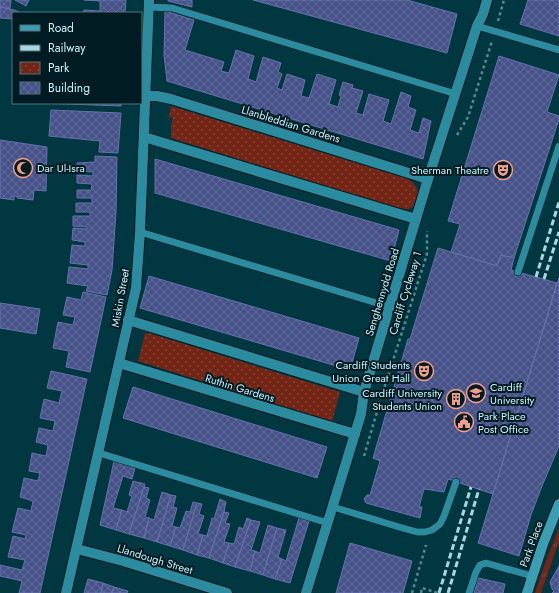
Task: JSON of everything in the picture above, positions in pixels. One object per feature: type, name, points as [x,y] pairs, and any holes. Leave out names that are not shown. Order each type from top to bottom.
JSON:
[{"type":"street","name":"Senghennydd Road","points":[[306,593],[361,414],[364,392],[428,179],[477,26],[484,14],[487,0]]},
{"type":"street","name":"Miskin Street","points":[[66,593],[136,288],[140,232],[149,4]]},
{"type":"street","name":"Llanbleddian Gardens","points":[[146,96],[157,96],[171,99],[428,179]]},
{"type":"street","points":[[144,137],[416,219]]},
{"type":"street","points":[[128,320],[364,392]]},
{"type":"street","name":"Ruthin Gardens","points":[[119,363],[355,434]]},
{"type":"street","name":"Park Place","points":[[527,593],[543,544],[559,504]]},
{"type":"street","name":"Llandough Street","points":[[77,549],[123,561],[227,593]]},
{"type":"lane","points":[[149,4],[172,8],[456,94]]},
{"type":"lane","points":[[477,26],[559,50]]},
{"type":"lane","points":[[518,272],[559,146]]},
{"type":"lane","points":[[140,232],[390,307]]},
{"type":"lane","points":[[99,453],[328,522]]},
{"type":"lane","points":[[332,507],[417,532],[425,532],[432,530],[440,524],[456,482]]},
{"type":"lane","points":[[469,593],[476,572],[480,565],[486,563],[532,576]]},
{"type":"path","points":[[454,141],[468,117],[504,0]]},
{"type":"path","name":"Cardiff Cycleway 1","points":[[362,460],[370,439],[380,398],[427,254],[427,228]]},
{"type":"path","points":[[412,593],[426,545]]},
{"type":"path","points":[[421,593],[422,588],[438,593]]},
{"type":"green space","points":[[171,106],[409,179],[417,189],[417,198],[413,207],[409,209],[396,208],[171,138],[173,118],[169,117]]},
{"type":"green space","points":[[145,333],[340,392],[332,422],[138,361]]},
{"type":"green space","points":[[559,528],[559,541],[541,593],[535,593],[546,561]]},
{"type":"building","points":[[0,0],[11,0],[10,9],[0,7]]},
{"type":"building","points":[[15,0],[29,0],[26,6]]},
{"type":"building","points":[[84,0],[126,0],[125,12],[83,12],[84,10],[100,11],[100,1]]},
{"type":"building","points":[[192,0],[192,7],[168,1]]},
{"type":"building","points":[[253,0],[407,0],[457,14],[447,53]]},
{"type":"building","points":[[528,0],[559,0],[559,36],[520,24]]},
{"type":"building","points":[[0,7],[19,12],[12,12],[12,19],[0,18]]},
{"type":"building","points":[[165,11],[194,20],[185,50],[224,62],[221,71],[229,73],[236,50],[254,56],[248,79],[256,82],[263,57],[281,63],[278,72],[282,74],[277,88],[282,90],[287,74],[305,80],[301,96],[309,98],[317,74],[336,80],[329,104],[338,107],[341,96],[339,95],[343,82],[353,85],[352,88],[363,91],[356,113],[363,115],[369,94],[389,100],[383,121],[391,124],[401,92],[411,96],[408,107],[416,110],[410,130],[419,133],[423,118],[431,121],[423,159],[167,81],[164,55]]},
{"type":"building","name":"Sherman Theatre","points":[[499,56],[559,75],[547,112],[559,116],[559,119],[514,258],[501,255],[497,266],[451,252],[460,224],[448,221]]},
{"type":"building","points":[[68,104],[121,104],[121,106]]},
{"type":"building","points":[[51,110],[121,113],[118,153],[99,152],[100,141],[49,136]]},
{"type":"building","name":"Dar Ul-Isra","points":[[0,140],[47,147],[46,191],[34,190],[33,200],[17,198],[17,196],[14,196],[14,200],[0,198]]},
{"type":"building","points":[[95,156],[117,157],[116,212],[112,270],[107,295],[86,291],[88,286],[67,283],[69,267],[88,269],[88,265],[70,263],[72,245],[85,246],[85,242],[72,240],[73,228],[87,229],[87,227],[73,226],[73,216],[90,216],[90,212],[76,212],[76,203],[92,203],[92,198],[77,198],[77,190],[91,190],[92,184],[77,183],[77,175],[93,176],[93,172],[77,171],[77,163],[95,162]]},
{"type":"building","points":[[155,159],[399,230],[391,261],[155,193]]},
{"type":"building","name":"Cardiff University","points":[[438,248],[497,266],[501,255],[514,258],[511,270],[557,283],[493,494],[448,479],[444,492],[424,489],[419,507],[422,507],[420,518],[366,503],[364,499],[367,495],[370,495],[380,461],[373,458],[408,339],[410,339]]},
{"type":"building","points":[[149,276],[359,338],[350,370],[140,308]]},
{"type":"building","points":[[559,278],[559,446],[531,515],[519,556],[478,543]]},
{"type":"building","points":[[83,292],[106,297],[90,372],[66,367],[69,351],[53,348],[58,322],[73,325],[75,317],[63,315],[67,297],[81,300]]},
{"type":"building","points":[[0,303],[40,309],[36,334],[0,328]]},
{"type":"building","points":[[51,371],[87,379],[40,593],[19,593],[22,581],[0,576],[0,565],[22,570],[25,560],[8,557],[13,536],[25,539],[26,535],[12,532],[18,508],[31,511],[33,501],[20,497],[24,478],[38,481],[40,473],[29,471],[32,453],[46,456],[48,445],[36,442],[39,428],[53,431],[55,421],[40,418],[44,399],[59,403],[62,391],[47,388]]},
{"type":"building","points":[[133,387],[327,447],[317,478],[123,418]]},
{"type":"building","points":[[114,461],[135,468],[132,479],[123,476],[113,508],[122,510],[116,530],[100,525]]},
{"type":"building","points":[[133,481],[145,484],[129,534],[116,530],[122,510],[127,512],[132,496],[129,495]]},
{"type":"building","points":[[144,487],[149,488],[146,498],[150,500],[145,517],[149,518],[144,538],[129,534]]},
{"type":"building","points":[[162,492],[171,495],[157,542],[144,538],[149,518],[154,520]]},
{"type":"building","points":[[171,495],[176,496],[173,507],[177,508],[172,526],[176,527],[170,546],[157,542]]},
{"type":"building","points":[[220,499],[226,502],[209,558],[197,555],[203,535],[207,536],[212,518],[214,519]]},
{"type":"building","points":[[193,502],[197,503],[183,550],[170,546],[176,527],[180,528],[186,511],[190,512]]},
{"type":"building","points":[[197,503],[202,504],[199,514],[204,516],[198,534],[203,535],[197,555],[183,550]]},
{"type":"building","points":[[224,512],[229,513],[225,523],[230,524],[224,542],[229,543],[223,563],[209,558]]},
{"type":"building","points":[[247,518],[251,520],[235,567],[223,563],[229,543],[234,544],[239,527],[243,529]]},
{"type":"building","points":[[299,518],[309,521],[290,583],[275,579],[282,559],[286,561]]},
{"type":"building","points":[[251,520],[260,522],[251,550],[255,551],[250,571],[235,567]]},
{"type":"building","points":[[268,525],[277,528],[263,575],[250,571],[255,551],[260,553]]},
{"type":"building","points":[[277,528],[286,530],[278,557],[282,559],[275,579],[263,575]]},
{"type":"building","points":[[350,543],[412,561],[403,593],[336,593]]},
{"type":"building","points":[[559,566],[559,593],[552,593],[554,591],[550,582]]},
{"type":"building","points":[[478,578],[505,584],[503,593],[474,593]]},
{"type":"building","points":[[88,579],[103,583],[101,593],[84,593]]},
{"type":"building","points":[[103,583],[114,587],[112,593],[101,593]]},
{"type":"building","points":[[114,587],[128,591],[127,593],[112,593]]},
{"type":"railway","points":[[536,277],[559,202]]},
{"type":"railway","points":[[544,279],[559,232]]},
{"type":"railway","points":[[439,593],[471,487]]},
{"type":"railway","points":[[448,593],[479,489]]},
{"type":"place","name":"Dar Ul-Isra","points":[[23,168]]},
{"type":"place","name":"Sherman Theatre","points":[[503,170]]},
{"type":"place","name":"Cardiff Students Union Great Hall","points":[[424,371]]},
{"type":"place","name":"Cardiff University","points":[[476,393]]},
{"type":"place","name":"Cardiff University Students Union","points":[[456,399]]},
{"type":"place","name":"Park Place Post Office","points":[[464,422]]}]
